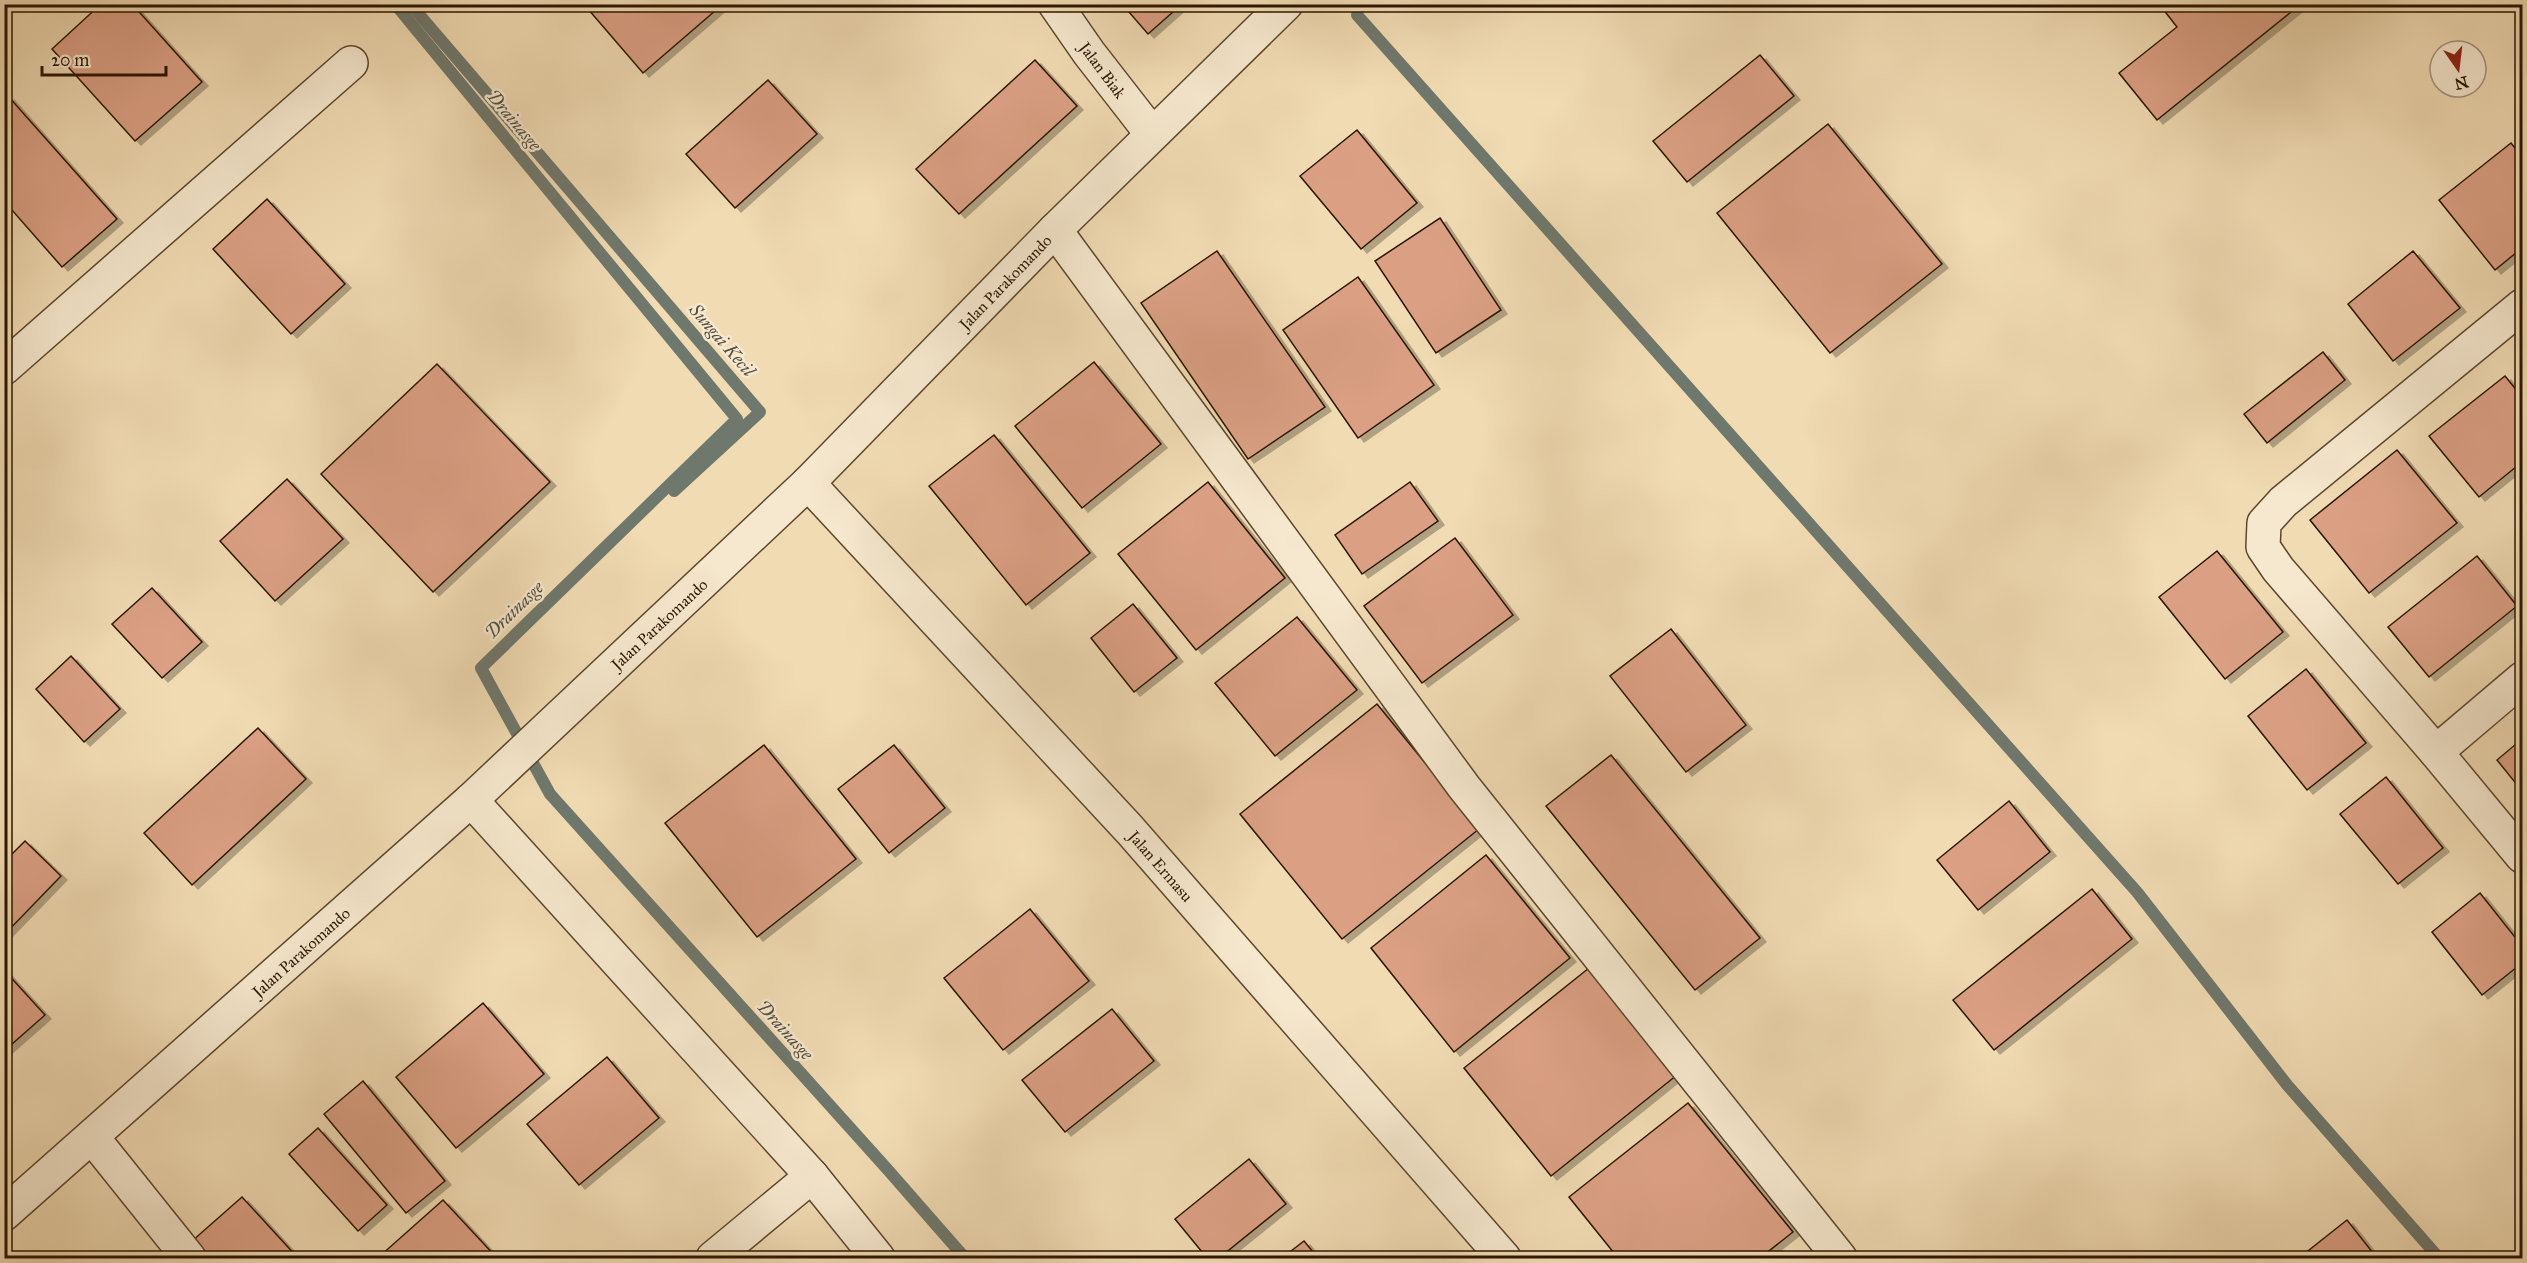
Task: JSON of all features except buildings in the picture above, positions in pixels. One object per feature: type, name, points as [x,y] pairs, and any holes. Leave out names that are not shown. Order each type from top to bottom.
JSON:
[{"type":"street","name":"Jalan Biak","points":[[1055,4],[1152,134]]},
{"type":"street","name":"Jalan Parakomando","points":[[4,1214],[471,800],[808,483],[1055,230],[1286,4]]},
{"type":"street","points":[[4,368],[351,63]]},
{"type":"street","points":[[1055,230],[1464,787],[1840,1258]]},
{"type":"street","points":[[2523,306],[2283,502],[2264,523],[2263,547],[2278,569],[2523,856]]},
{"type":"street","name":"Jalan Ermasu","points":[[808,483],[1130,830],[1504,1258]]},
{"type":"street","points":[[2436,752],[2523,679]]},
{"type":"street","points":[[471,800],[812,1176],[878,1258]]},
{"type":"street","points":[[92,1137],[189,1258]]},
{"type":"street","points":[[713,1258],[812,1176]]},
{"type":"waterway","name":"Sungai Kecil","points":[[395,4],[737,419],[481,668],[550,794],[965,1258]]},
{"type":"waterway","name":"Sungai Kecil","points":[[410,4],[760,412],[674,491]]},
{"type":"waterway","points":[[1357,15],[2137,892],[2288,1086],[2439,1258]]},
{"type":"water label","name":"Drainasge","points":[[514,120]]},
{"type":"water label","name":"Drainasge","points":[[514,610]]},
{"type":"water label","name":"Drainasge","points":[[785,1030]]}]
